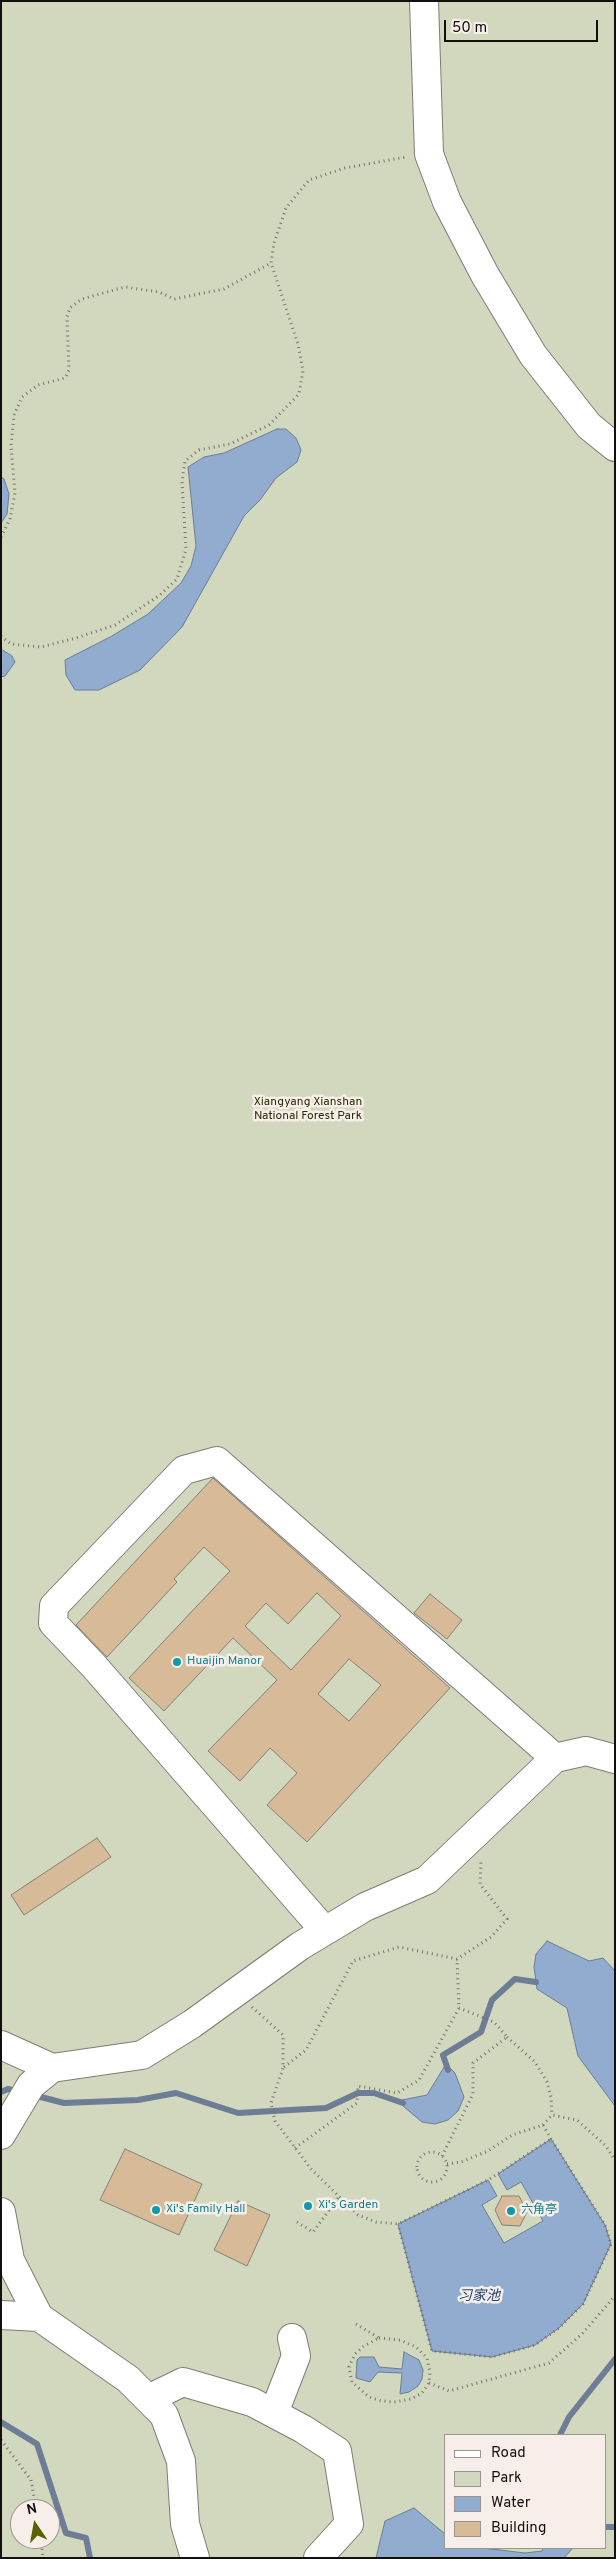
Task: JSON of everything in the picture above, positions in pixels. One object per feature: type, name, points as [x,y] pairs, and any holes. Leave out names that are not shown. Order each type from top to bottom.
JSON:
[{"type":"street","points":[[424,1],[429,154],[447,202],[476,259],[533,356],[589,426],[615,447]]},
{"type":"street","points":[[325,1931],[93,1665],[53,1623],[54,1606],[184,1470],[217,1461],[555,1758]]},
{"type":"street","points":[[1,2045],[52,2068],[142,2055],[192,2024],[325,1931],[365,1907],[427,1880],[555,1758],[586,1751],[615,1759]]},
{"type":"street","points":[[1,2135],[24,2095],[52,2068]]},
{"type":"street","points":[[1,2212],[10,2260],[39,2317],[128,2379],[164,2415],[181,2461],[185,2524],[195,2558]]},
{"type":"street","points":[[1,2315],[39,2317]]},
{"type":"street","points":[[274,2413],[296,2356],[292,2338]]},
{"type":"street","points":[[148,2399],[183,2382],[252,2402],[337,2451],[349,2524],[318,2558]]},
{"type":"path","points":[[1,636],[11,644],[41,646],[76,638],[115,624],[160,595],[177,579],[186,548],[182,482],[185,461],[199,450],[230,444],[269,425],[300,394],[303,371],[298,344],[271,263],[274,243],[286,208],[309,180],[345,168],[429,154]]},
{"type":"path","points":[[1,537],[10,518],[15,494],[11,446],[14,415],[22,397],[38,385],[65,378],[69,370],[67,317],[70,308],[82,299],[125,287],[159,292],[174,299],[224,289],[271,263]]},
{"type":"path","points":[[283,2068],[306,2050],[352,1960],[399,1946],[457,1959],[491,1937],[507,1919],[480,1884],[482,1852],[475,1835]]},
{"type":"path","points":[[295,2148],[357,2103],[358,2086],[397,2093],[419,2080],[459,2008],[457,1959]]},
{"type":"path","points":[[231,1996],[254,2008],[283,2035],[283,2068],[271,2103],[275,2121],[310,2169],[358,2215],[376,2222],[398,2224],[492,2177],[551,2139]]},
{"type":"path","points":[[447,2164],[461,2162],[512,2135],[543,2125],[552,2115],[551,2097],[547,2082],[535,2062],[507,2037],[494,2022],[459,2008]]},
{"type":"path","points":[[442,2156],[473,2094],[473,2063],[507,2037]]},
{"type":"path","points":[[552,2115],[577,2120],[606,2146],[615,2160]]},
{"type":"path","points":[[398,2224],[432,2351],[492,2357],[536,2345],[559,2328],[583,2304],[613,2245],[605,2225],[543,2125]]},
{"type":"path","points":[[430,2152],[442,2156],[447,2164],[446,2174],[438,2181],[428,2182],[420,2176],[417,2166],[422,2157],[430,2152]]},
{"type":"path","points":[[297,2222],[314,2232],[339,2197]]},
{"type":"path","points":[[429,2383],[449,2391],[549,2363],[582,2334],[615,2296]]},
{"type":"path","points":[[356,2324],[379,2338],[400,2340],[416,2347],[427,2358],[430,2372],[429,2383],[422,2393],[411,2399],[394,2402],[369,2397],[352,2382],[349,2367],[356,2354],[364,2346],[379,2338]]},
{"type":"path","points":[[1,2440],[32,2480],[35,2499]]},
{"type":"green space","name":"Xiangyang Xianshan National Forest Park","points":[[1,1],[615,1],[615,2558],[1,2558]]},
{"type":"water","points":[[277,429],[286,429],[296,438],[301,450],[297,462],[276,478],[260,500],[244,516],[182,627],[140,670],[99,690],[75,690],[66,675],[65,660],[112,636],[148,614],[181,583],[191,566],[196,546],[188,467],[204,457],[224,453]]},
{"type":"water","points":[[1,477],[4,479],[9,494],[7,514],[1,523]]},
{"type":"water","points":[[1,649],[12,656],[15,662],[5,676],[1,677]]},
{"type":"water","points":[[547,1941],[589,1961],[603,1958],[615,1971],[615,2106],[578,2056],[567,2008],[537,1989],[534,1967],[536,1954]]},
{"type":"water","points":[[446,2064],[455,2073],[464,2097],[458,2111],[448,2120],[435,2124],[422,2122],[397,2101],[427,2095]]},
{"type":"water","name":"习家池","points":[[551,2139],[605,2225],[611,2244],[583,2304],[559,2328],[535,2345],[492,2357],[432,2351],[398,2224],[488,2180],[497,2196],[482,2205],[504,2243],[543,2221],[521,2182],[507,2190],[498,2174]]},
{"type":"water","points":[[404,2352],[419,2360],[423,2370],[422,2379],[418,2386],[409,2392],[400,2394],[402,2373],[378,2372],[370,2382],[356,2378],[357,2360],[360,2357],[374,2357],[379,2367],[402,2369]]},
{"type":"water","points":[[414,2508],[444,2533],[444,2549],[491,2549],[525,2553],[542,2551],[543,2549],[572,2549],[564,2558],[376,2558],[385,2521]]},
{"type":"building","name":"Huaijin Manor","points":[[213,1478],[450,1688],[307,1842],[267,1805],[297,1773],[270,1748],[240,1781],[208,1751],[277,1680],[233,1638],[164,1711],[129,1678],[230,1571],[204,1547],[174,1579],[177,1582],[107,1657],[76,1625]],"holes":[[[317,1593],[341,1616],[291,1670],[245,1626],[266,1603],[288,1624]],[[349,1659],[381,1685],[349,1721],[318,1694]]]},
{"type":"building","points":[[430,1594],[462,1620],[447,1639],[414,1613]]},
{"type":"building","points":[[97,1838],[111,1857],[24,1915],[11,1895]]},
{"type":"building","name":"Xi's Family Hall","points":[[125,2149],[202,2184],[179,2235],[100,2200]]},
{"type":"building","name":"六角亭","points":[[502,2196],[519,2196],[527,2212],[520,2226],[502,2225],[495,2210]]},
{"type":"building","points":[[238,2201],[270,2215],[247,2266],[214,2250]]},
{"type":"waterway","points":[[448,2070],[443,2055],[481,2032],[492,2000],[515,1979],[536,1982]]},
{"type":"waterway","points":[[1,2092],[8,2089],[19,2092]]},
{"type":"waterway","points":[[33,2095],[64,2103],[138,2100],[176,2093],[238,2113],[326,2108],[358,2093],[374,2093],[403,2103]]},
{"type":"waterway","points":[[560,2434],[569,2417],[615,2359]]},
{"type":"waterway","points":[[1,2422],[37,2444],[66,2533],[86,2538],[90,2558]]},
{"type":"waterway","points":[[606,2527],[615,2527]]},
{"type":"place","name":"Huaijin Manor","points":[[177,1662]]},
{"type":"place","name":"Xi's Garden","points":[[308,2206]]},
{"type":"place","name":"Xi's Family Hall","points":[[156,2210]]},
{"type":"place","name":"六角亭","points":[[511,2211]]}]
